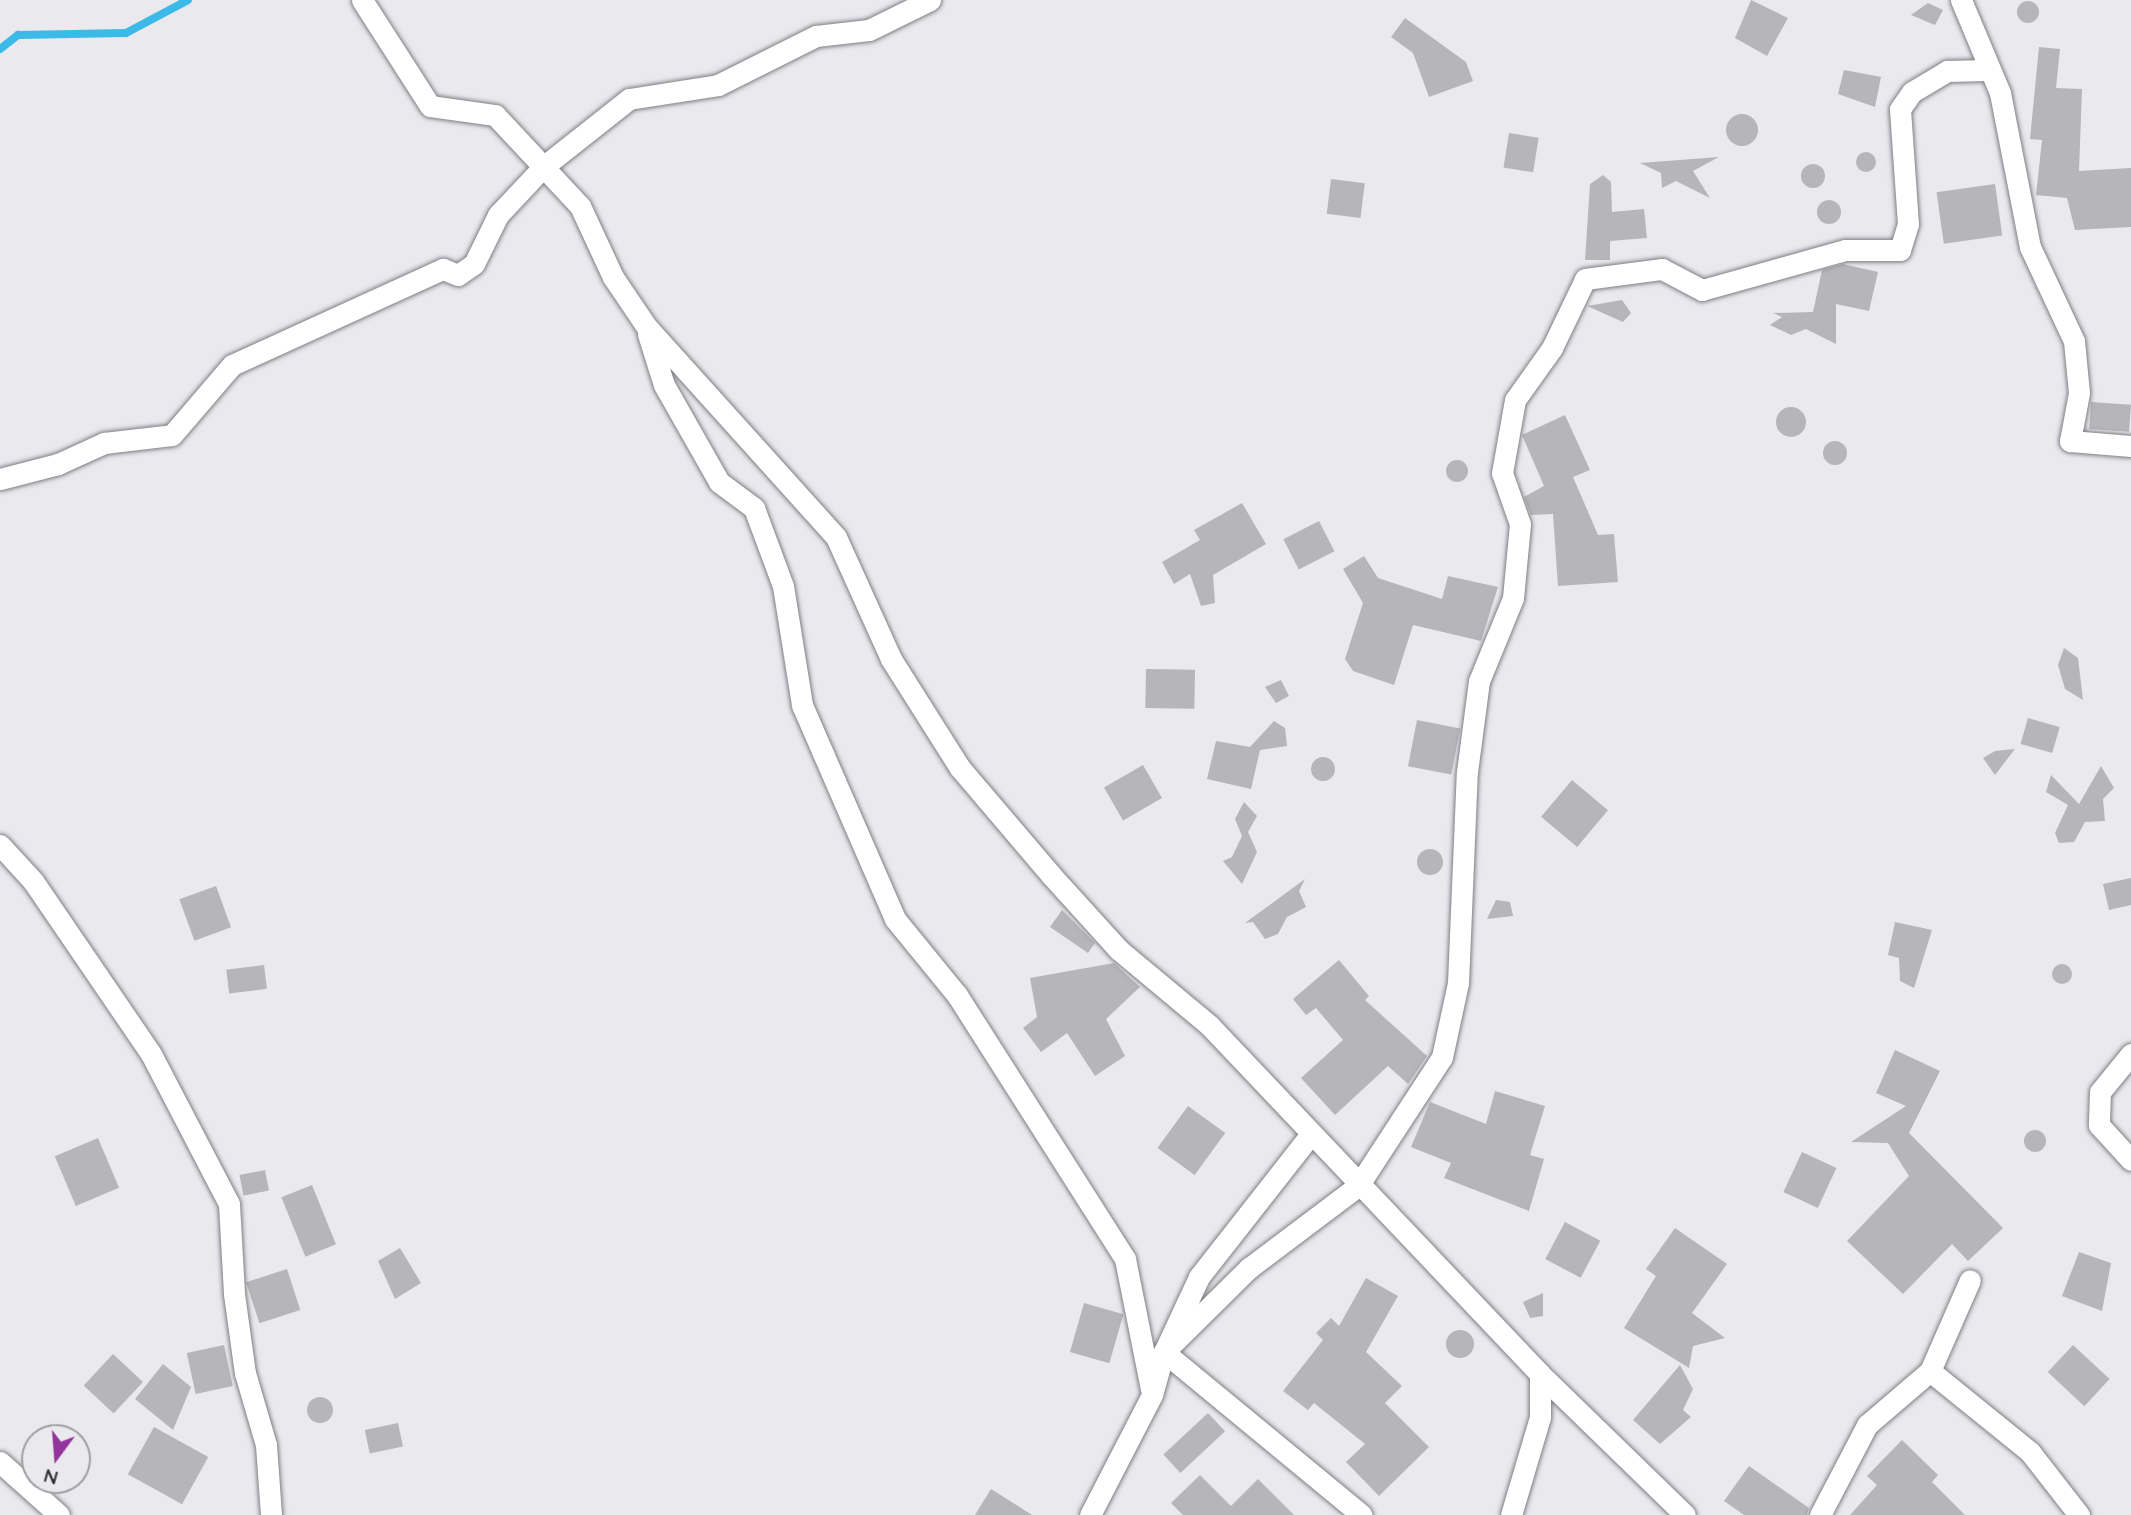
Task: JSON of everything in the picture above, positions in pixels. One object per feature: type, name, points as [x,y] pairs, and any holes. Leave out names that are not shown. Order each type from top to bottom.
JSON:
[{"type":"street","points":[[362,0],[430,106],[495,116],[580,206],[613,276],[646,326],[836,537],[891,659],[960,768],[1119,950],[1209,1026],[1539,1374],[1685,1515]]},
{"type":"street","points":[[0,479],[58,464],[104,443],[172,435],[232,365],[443,269],[458,275],[474,264],[498,215],[543,167],[629,99],[718,85],[816,36],[869,30],[930,0]]},
{"type":"street","points":[[1961,0],[1987,70],[2000,93],[2030,247],[2074,341],[2079,393],[2070,441],[2131,446]]},
{"type":"street","points":[[1164,1352],[1249,1268],[1358,1186],[1442,1057],[1458,983],[1467,772],[1479,681],[1513,598],[1520,524],[1502,473],[1515,400],[1552,348],[1585,279],[1662,269],[1702,290],[1845,250],[1900,250],[1908,224],[1900,110],[1912,92],[1947,71],[1987,70]]},
{"type":"street","points":[[646,326],[664,385],[719,482],[754,508],[783,586],[802,705],[895,919],[957,995],[1125,1259],[1152,1395]]},
{"type":"street","points":[[0,845],[33,881],[150,1054],[229,1204],[245,1373],[266,1445],[267,1512]]},
{"type":"street","points":[[2131,1054],[2100,1092],[2099,1125],[2131,1160]]},
{"type":"street","points":[[1090,1515],[1152,1395],[1164,1352],[1199,1277],[1311,1134]]},
{"type":"street","points":[[1820,1515],[1867,1425],[1930,1371],[1970,1280]]},
{"type":"street","points":[[1164,1352],[1362,1515]]},
{"type":"street","points":[[1930,1371],[2030,1452],[2079,1515]]},
{"type":"street","points":[[1511,1515],[1540,1417],[1539,1374]]},
{"type":"street","points":[[0,1462],[59,1515]]},
{"type":"building","points":[[1751,0],[1788,18],[1767,56],[1735,38]]},
{"type":"building","points":[[2028,1],[2036,4],[2039,12],[2036,20],[2028,23],[2020,20],[2017,12],[2020,4]]},
{"type":"building","points":[[1928,3],[1943,10],[1935,25],[1911,15]]},
{"type":"building","points":[[1405,18],[1466,62],[1473,81],[1429,97],[1413,53],[1391,37]]},
{"type":"building","points":[[2039,47],[2060,49],[2056,88],[2082,89],[2079,171],[2131,168],[2131,227],[2075,230],[2067,198],[2036,195],[2042,140],[2030,139]]},
{"type":"building","points":[[1844,70],[1881,77],[1875,107],[1838,94]]},
{"type":"building","points":[[1742,114],[1753,119],[1758,130],[1753,141],[1742,146],[1731,141],[1726,130],[1731,119]]},
{"type":"building","points":[[1509,133],[1539,138],[1533,172],[1504,168]]},
{"type":"building","points":[[1862,152],[1870,152],[1876,162],[1870,172],[1862,172],[1856,166],[1856,158]]},
{"type":"building","points":[[1719,157],[1693,171],[1710,198],[1676,181],[1662,188],[1661,173],[1640,163]]},
{"type":"building","points":[[1813,164],[1821,168],[1825,176],[1821,184],[1813,188],[1805,184],[1801,176],[1805,168]]},
{"type":"building","points":[[1603,175],[1611,182],[1612,212],[1644,209],[1647,238],[1610,241],[1610,260],[1585,260],[1590,184]]},
{"type":"building","points":[[1331,179],[1365,183],[1360,218],[1327,214]]},
{"type":"building","points":[[1995,184],[2002,235],[1944,244],[1937,192]]},
{"type":"building","points":[[1829,200],[1837,204],[1841,212],[1837,220],[1829,224],[1821,220],[1817,212],[1821,204]]},
{"type":"building","points":[[1843,264],[1878,272],[1869,311],[1836,304],[1836,344],[1806,329],[1791,335],[1770,325],[1782,317],[1773,313],[1813,312],[1822,270]]},
{"type":"building","points":[[1622,300],[1631,313],[1623,322],[1587,306]]},
{"type":"building","points":[[2091,402],[2131,405],[2129,432],[2089,429]]},
{"type":"building","points":[[1791,407],[1802,411],[1806,422],[1802,433],[1791,437],[1780,433],[1776,422],[1780,411]]},
{"type":"building","points":[[1565,415],[1590,470],[1573,477],[1598,535],[1614,534],[1618,582],[1558,586],[1553,514],[1531,515],[1524,497],[1544,486],[1522,435]]},
{"type":"building","points":[[1835,441],[1844,444],[1847,453],[1844,462],[1835,465],[1826,462],[1823,453],[1826,444]]},
{"type":"building","points":[[1457,460],[1465,463],[1468,471],[1465,479],[1457,482],[1449,479],[1446,471],[1449,463]]},
{"type":"building","points":[[1242,503],[1266,544],[1213,575],[1215,603],[1201,606],[1190,574],[1174,584],[1162,562],[1200,540],[1194,530]]},
{"type":"building","points":[[1319,521],[1334,551],[1299,569],[1283,539]]},
{"type":"building","points":[[1364,556],[1378,578],[1442,599],[1448,576],[1498,587],[1481,641],[1413,625],[1394,685],[1353,671],[1345,659],[1363,603],[1343,569]]},
{"type":"building","points":[[2064,648],[2078,658],[2083,700],[2065,689],[2058,665]]},
{"type":"building","points":[[1146,669],[1195,670],[1194,709],[1145,708]]},
{"type":"building","points":[[1281,680],[1289,696],[1276,703],[1265,687]]},
{"type":"building","points":[[2028,718],[2060,727],[2052,753],[2021,744]]},
{"type":"building","points":[[1417,720],[1460,728],[1451,775],[1408,766]]},
{"type":"building","points":[[1274,721],[1285,728],[1287,746],[1260,750],[1251,789],[1207,779],[1216,741],[1250,747]]},
{"type":"building","points":[[2015,749],[1995,775],[1983,758],[1995,751]]},
{"type":"building","points":[[1323,757],[1332,760],[1335,769],[1332,778],[1323,781],[1314,778],[1311,769],[1314,760]]},
{"type":"building","points":[[1143,765],[1162,798],[1123,820],[1104,788]]},
{"type":"building","points":[[2101,766],[2114,788],[2103,799],[2105,821],[2085,822],[2074,842],[2059,843],[2055,833],[2068,805],[2046,792],[2051,775],[2079,804]]},
{"type":"building","points":[[1572,780],[1608,810],[1577,847],[1541,817]]},
{"type":"building","points":[[1244,802],[1257,816],[1248,832],[1257,852],[1242,884],[1223,861],[1232,857],[1242,836],[1235,819]]},
{"type":"building","points":[[1430,849],[1439,853],[1443,862],[1439,871],[1430,875],[1421,871],[1417,862],[1421,853]]},
{"type":"building","points":[[2131,878],[2131,905],[2109,910],[2103,884]]},
{"type":"building","points":[[1305,879],[1299,891],[1306,907],[1287,917],[1278,934],[1265,939],[1253,922],[1245,923]]},
{"type":"building","points":[[216,886],[231,927],[194,941],[179,899]]},
{"type":"building","points":[[1496,900],[1510,902],[1513,916],[1487,919]]},
{"type":"building","points":[[1062,910],[1095,943],[1088,953],[1050,927]]},
{"type":"building","points":[[1895,922],[1932,930],[1914,988],[1900,981],[1899,958],[1888,955]]},
{"type":"building","points":[[1339,960],[1369,996],[1365,1000],[1427,1056],[1408,1084],[1388,1066],[1335,1115],[1301,1078],[1343,1040],[1316,1008],[1306,1015],[1293,999]]},
{"type":"building","points":[[1114,963],[1140,987],[1106,1019],[1125,1056],[1095,1076],[1067,1033],[1041,1052],[1023,1028],[1037,1017],[1030,978]]},
{"type":"building","points":[[2058,964],[2066,964],[2072,974],[2066,984],[2058,984],[2052,978],[2052,970]]},
{"type":"building","points":[[264,965],[267,989],[229,993],[226,970]]},
{"type":"building","points":[[1895,1050],[1940,1071],[1909,1133],[2003,1228],[1968,1261],[1952,1244],[1903,1294],[1847,1241],[1909,1176],[1888,1143],[1851,1142],[1906,1106],[1876,1093]]},
{"type":"building","points":[[1495,1091],[1545,1106],[1530,1155],[1544,1159],[1529,1211],[1444,1178],[1451,1163],[1411,1147],[1430,1102],[1486,1124]]},
{"type":"building","points":[[1188,1106],[1225,1133],[1195,1175],[1157,1148]]},
{"type":"building","points":[[2035,1130],[2043,1133],[2046,1141],[2043,1149],[2035,1152],[2027,1149],[2024,1141],[2027,1133]]},
{"type":"building","points":[[98,1138],[119,1188],[76,1206],[55,1156]]},
{"type":"building","points":[[1802,1152],[1836,1168],[1818,1208],[1783,1192]]},
{"type":"building","points":[[265,1170],[269,1191],[243,1196],[239,1175]]},
{"type":"building","points":[[312,1185],[336,1244],[305,1257],[281,1197]]},
{"type":"building","points":[[1565,1222],[1600,1241],[1581,1278],[1545,1259]]},
{"type":"building","points":[[1675,1228],[1727,1264],[1692,1313],[1725,1338],[1693,1346],[1689,1368],[1624,1328],[1656,1276],[1646,1269]]},
{"type":"building","points":[[400,1248],[421,1283],[395,1299],[378,1261]]},
{"type":"building","points":[[2079,1252],[2111,1263],[2102,1311],[2062,1296]]},
{"type":"building","points":[[287,1269],[300,1310],[259,1323],[246,1282]]},
{"type":"building","points":[[1366,1278],[1398,1296],[1366,1352],[1402,1386],[1385,1403],[1429,1447],[1379,1496],[1346,1462],[1365,1444],[1314,1403],[1308,1410],[1283,1391],[1323,1340],[1316,1333],[1331,1318],[1339,1326]]},
{"type":"building","points":[[1543,1293],[1543,1316],[1530,1318],[1523,1302]]},
{"type":"building","points":[[1084,1303],[1123,1314],[1109,1363],[1070,1352]]},
{"type":"building","points":[[1460,1330],[1470,1334],[1474,1344],[1470,1354],[1460,1358],[1450,1354],[1446,1344],[1450,1334]]},
{"type":"building","points":[[224,1345],[233,1386],[196,1394],[187,1353]]},
{"type":"building","points":[[2073,1345],[2110,1379],[2084,1406],[2048,1372]]},
{"type":"building","points":[[113,1354],[143,1382],[114,1413],[84,1385]]},
{"type":"building","points":[[163,1364],[191,1387],[173,1430],[135,1399]]},
{"type":"building","points":[[1680,1365],[1693,1389],[1683,1410],[1691,1417],[1660,1444],[1633,1420]]},
{"type":"building","points":[[320,1397],[329,1401],[333,1410],[329,1419],[320,1423],[311,1419],[307,1410],[311,1401]]},
{"type":"building","points":[[1208,1413],[1225,1431],[1180,1473],[1163,1455]]},
{"type":"building","points":[[398,1423],[403,1446],[370,1454],[365,1430]]},
{"type":"building","points":[[154,1427],[208,1457],[182,1504],[128,1474]]},
{"type":"building","points":[[1902,1440],[1938,1475],[1932,1482],[1965,1515],[1850,1515],[1877,1485],[1867,1476]]},
{"type":"building","points":[[1749,1466],[1809,1508],[1807,1515],[1744,1515],[1724,1501]]},
{"type":"building","points":[[1200,1475],[1231,1506],[1258,1479],[1294,1515],[1183,1515],[1171,1503]]},
{"type":"building","points":[[991,1489],[1032,1515],[975,1515]]},
{"type":"waterway","points":[[0,49],[18,35],[126,33],[188,0]]}]
